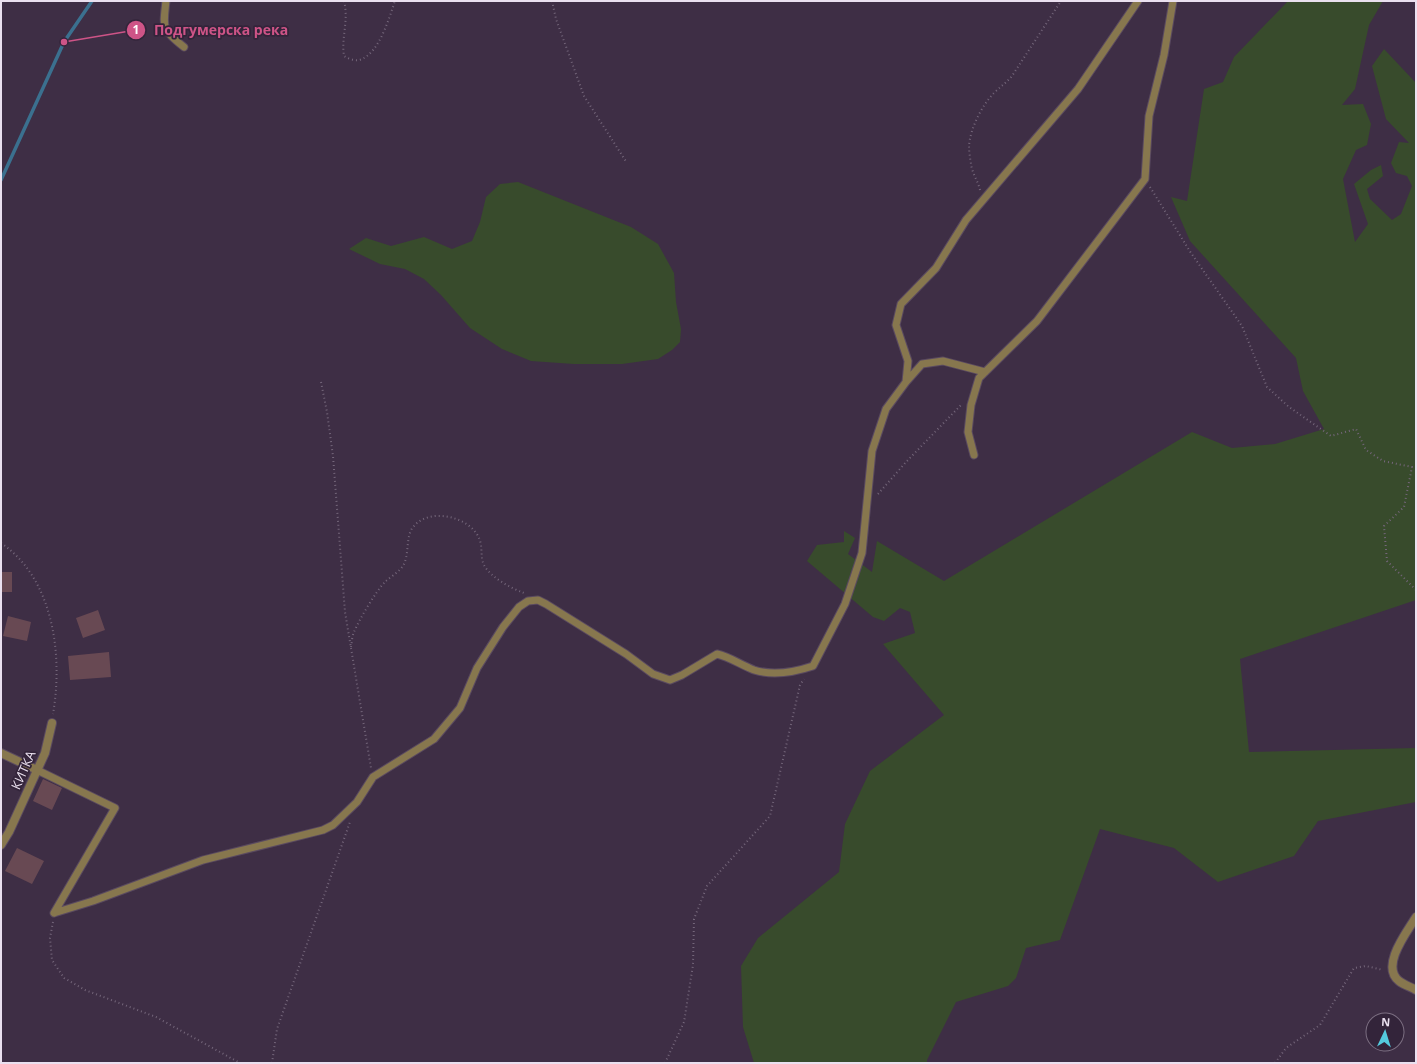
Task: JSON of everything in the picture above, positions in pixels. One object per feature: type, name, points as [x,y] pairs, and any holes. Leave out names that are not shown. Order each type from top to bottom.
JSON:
[{"type":"street","name":"КИТКА","points":[[1,845],[9,832],[45,753],[52,723]]},
{"type":"street","points":[[1,753],[37,770]]},
{"type":"street","points":[[1416,917],[1393,957],[1392,972],[1398,981],[1416,990]]},
{"type":"lane","points":[[166,1],[164,25],[171,36],[184,46]]},
{"type":"lane","points":[[906,382],[908,360],[896,326],[901,304],[936,268],[966,220],[1078,89],[1138,1]]},
{"type":"lane","points":[[974,455],[968,432],[972,405],[979,378],[1037,321],[1145,179],[1149,116],[1164,55],[1172,1]]},
{"type":"lane","points":[[54,913],[93,901],[203,860],[323,830],[334,825],[357,802],[373,777],[434,739],[460,708],[477,668],[503,627],[518,606],[528,600],[538,600],[626,654],[653,674],[670,680],[682,675],[716,654],[727,657],[755,670],[772,673],[796,672],[812,666],[845,604],[862,553],[872,451],[886,408],[922,364],[943,361],[985,372]]},
{"type":"lane","points":[[37,770],[115,808],[54,913]]},
{"type":"path","points":[[344,1],[347,11],[343,49],[344,56],[351,60],[361,60],[377,46],[395,1]]},
{"type":"path","points":[[552,1],[556,18],[584,96],[627,163]]},
{"type":"path","points":[[980,204],[980,188],[971,166],[969,145],[975,122],[983,107],[993,94],[1006,84],[1012,76],[1061,1]]},
{"type":"path","points":[[1145,179],[1191,253],[1242,326],[1267,387],[1289,407],[1331,436],[1356,430],[1366,450],[1383,461],[1412,467],[1404,507],[1384,526],[1387,560],[1416,590]]},
{"type":"path","points":[[321,382],[333,456],[345,612],[373,777]]},
{"type":"path","points":[[866,509],[912,455],[943,422],[976,391]]},
{"type":"path","points":[[350,648],[354,632],[372,601],[385,582],[403,566],[409,546],[410,530],[420,520],[429,517],[439,516],[450,518],[470,526],[479,538],[482,546],[484,565],[510,587],[538,600]]},
{"type":"path","points":[[1,543],[10,549],[24,564],[40,590],[48,610],[54,634],[56,666],[56,695],[52,723]]},
{"type":"path","points":[[665,1063],[684,1022],[693,966],[694,919],[707,886],[770,816],[800,685],[812,666]]},
{"type":"path","points":[[272,1063],[277,1029],[357,802]]},
{"type":"path","points":[[54,913],[50,938],[52,960],[64,978],[85,990],[156,1017],[240,1063]]},
{"type":"path","points":[[1275,1063],[1286,1048],[1320,1025],[1354,968],[1366,966],[1392,972]]},
{"type":"green space","points":[[1288,1],[1383,1],[1369,25],[1355,89],[1342,105],[1363,104],[1371,124],[1367,145],[1356,150],[1343,179],[1355,242],[1368,224],[1354,184],[1371,170],[1381,165],[1383,176],[1367,189],[1370,199],[1392,220],[1401,214],[1412,186],[1407,176],[1396,173],[1391,163],[1399,142],[1409,143],[1386,119],[1372,66],[1384,49],[1416,83],[1416,600],[1240,659],[1249,752],[1416,748],[1416,802],[1318,821],[1294,856],[1218,882],[1174,848],[1100,829],[1060,940],[1026,948],[1016,978],[1008,986],[956,1002],[927,1060],[927,1063],[754,1063],[743,1027],[741,966],[758,938],[839,872],[845,824],[870,771],[944,715],[883,644],[915,633],[910,612],[900,608],[884,621],[873,617],[807,561],[817,545],[844,542],[844,531],[855,538],[848,554],[872,572],[877,541],[944,581],[1192,432],[1232,448],[1275,444],[1324,429],[1303,391],[1296,358],[1190,241],[1171,197],[1187,201],[1204,89],[1223,82],[1234,57]]},
{"type":"green space","points":[[518,182],[631,227],[658,244],[674,273],[676,302],[681,329],[680,342],[672,350],[658,359],[622,364],[574,364],[531,361],[502,349],[470,328],[441,295],[424,279],[405,269],[380,264],[349,249],[366,238],[391,246],[424,237],[452,249],[472,241],[480,222],[486,197],[500,184]]},
{"type":"building","points":[[1,572],[12,572],[12,592],[1,592]]},
{"type":"building","points":[[98,610],[105,630],[83,638],[76,618]]},
{"type":"building","points":[[8,616],[31,622],[27,641],[3,636]]},
{"type":"building","points":[[109,652],[111,677],[70,680],[68,656]]},
{"type":"building","points":[[43,779],[62,788],[52,810],[33,801]]},
{"type":"building","points":[[17,848],[44,861],[32,884],[5,871]]},
{"type":"waterway","points":[[1,180],[64,42],[92,1]]},
{"type":"place","name":"Подгумерска река","points":[[64,42]]}]
